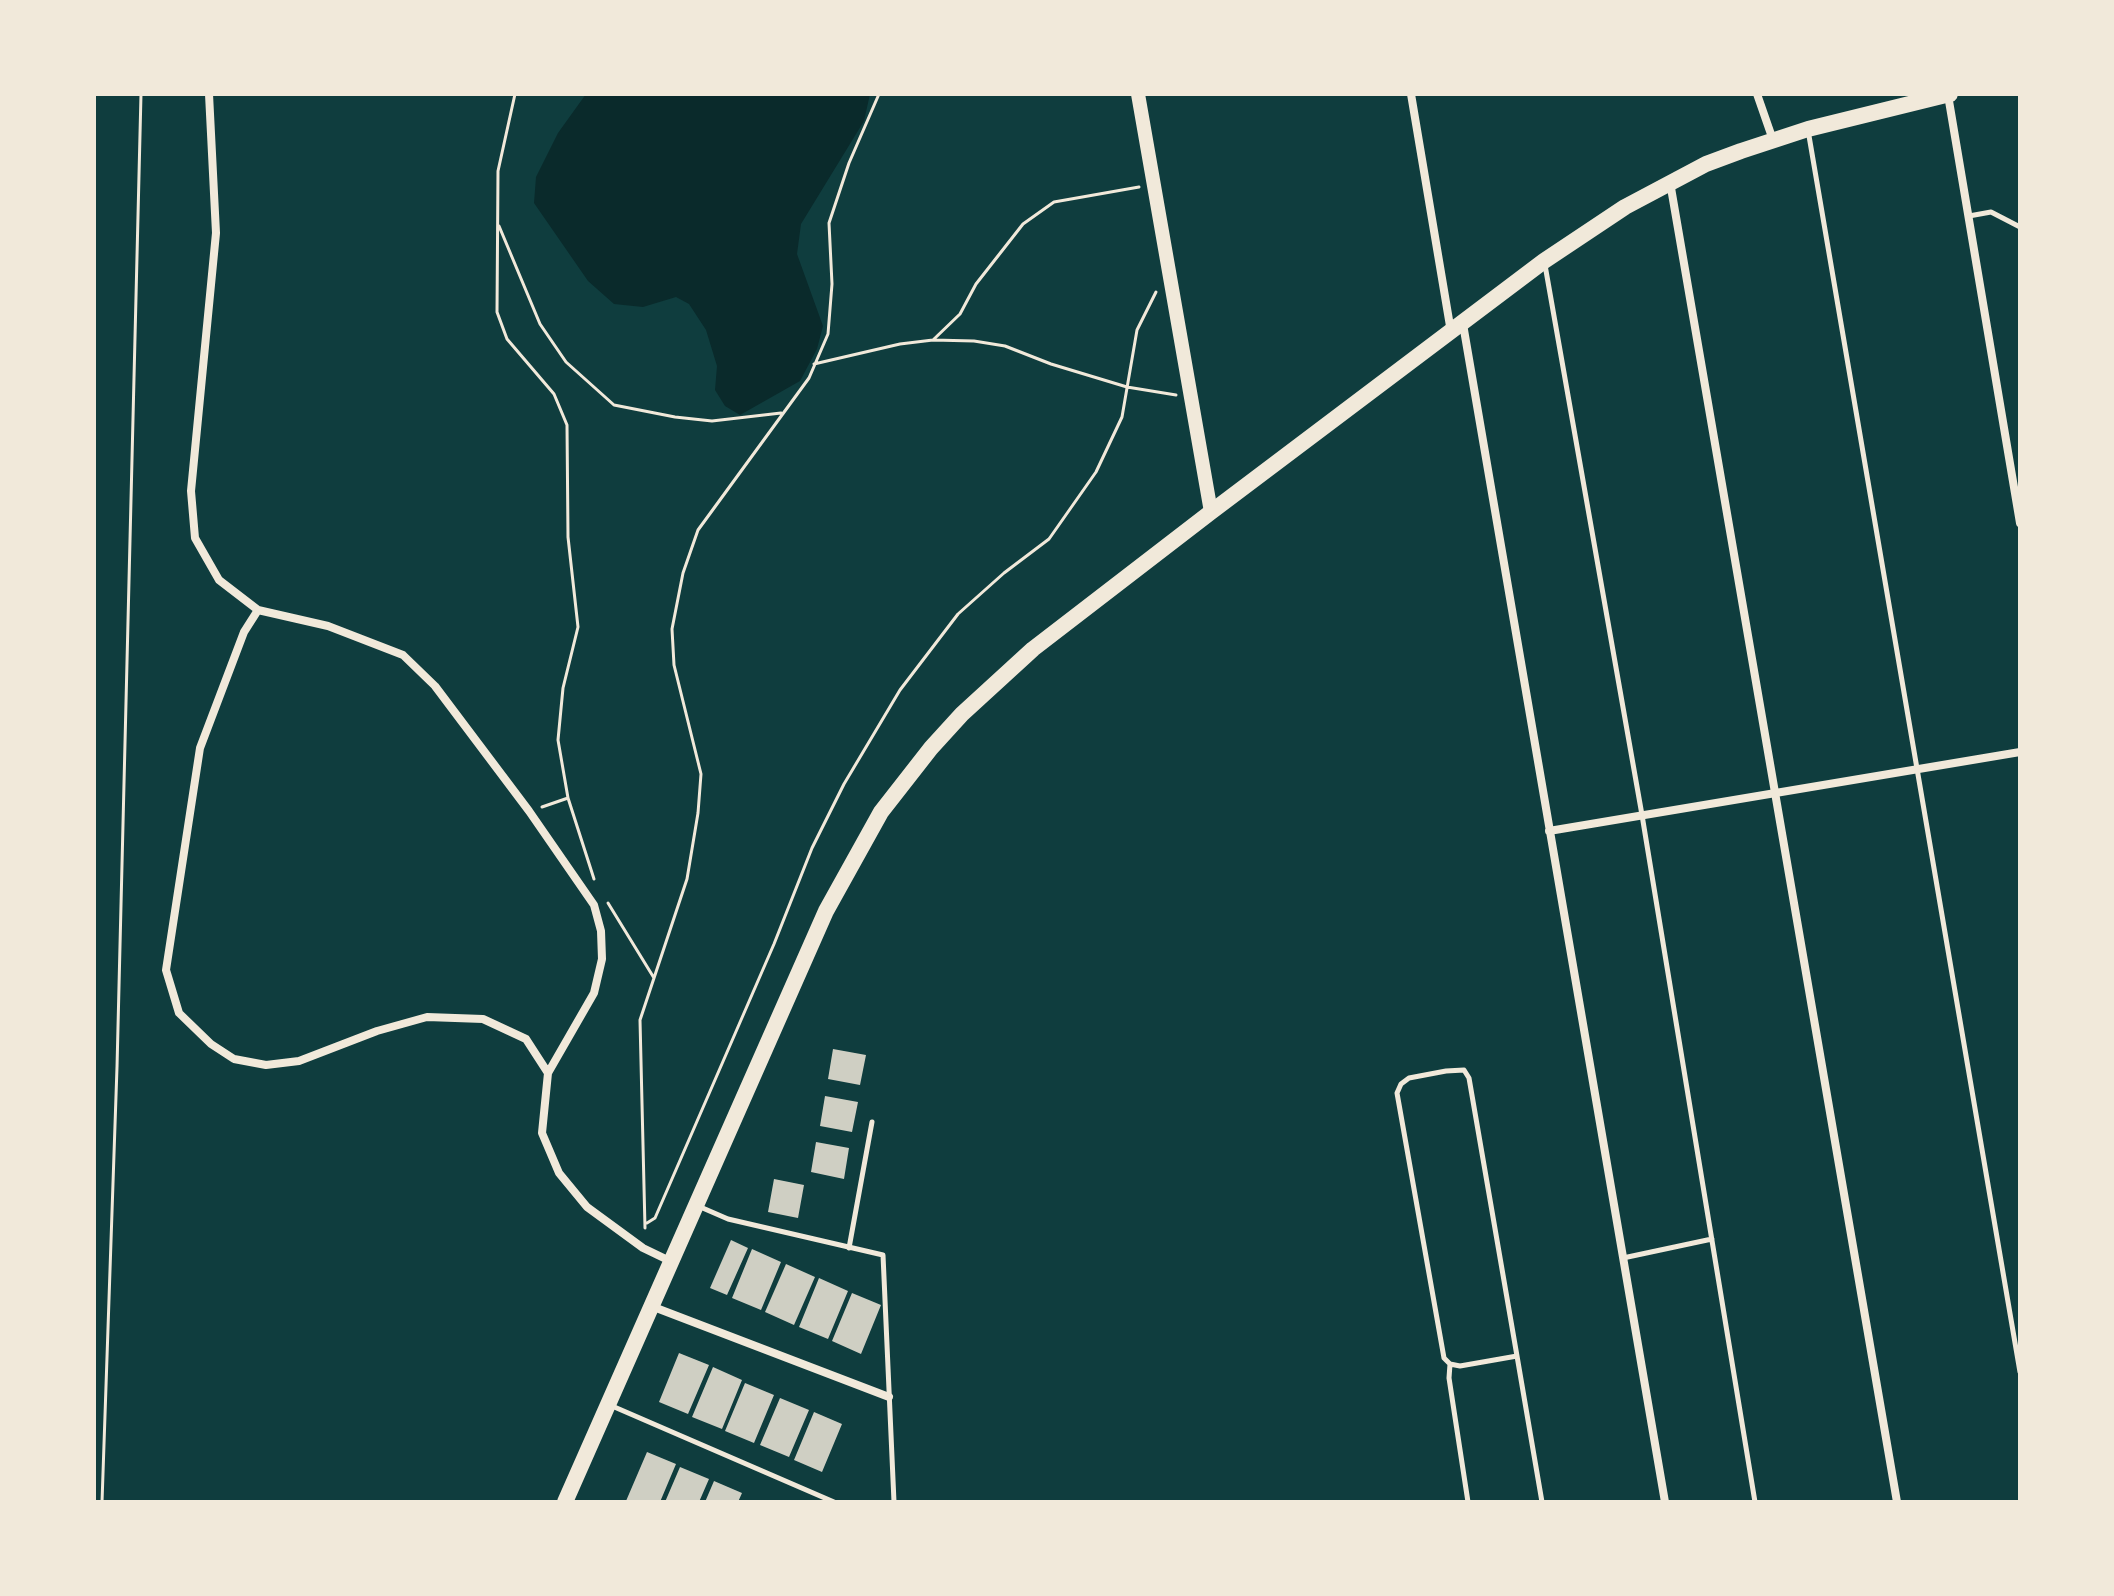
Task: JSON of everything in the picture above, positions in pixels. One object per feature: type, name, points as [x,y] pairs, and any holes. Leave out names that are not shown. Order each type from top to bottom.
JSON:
[{"type":"main road","points":[[1138,94],[1211,512]]},
{"type":"main road","points":[[565,1502],[826,911],[881,812],[931,748],[999,679],[1065,623],[1544,261],[1625,207],[1706,164],[1773,140],[1949,94]]},
{"type":"street","points":[[209,94],[216,233],[191,491],[195,538],[219,580],[258,610],[328,626],[403,655],[435,686],[529,811],[594,905],[601,931],[602,959],[594,993],[548,1073],[542,1133],[559,1173],[587,1207],[643,1248],[670,1261]]},
{"type":"street","points":[[1411,94],[1549,831],[1665,1502]]},
{"type":"street","points":[[1757,94],[1773,140]]},
{"type":"street","points":[[1949,94],[2020,523]]},
{"type":"street","points":[[1670,182],[1897,1502]]},
{"type":"street","points":[[258,610],[244,632],[200,748],[166,970],[179,1013],[211,1044],[234,1059],[266,1065],[299,1061],[377,1031],[427,1017],[483,1019],[526,1039],[548,1073]]},
{"type":"street","points":[[1549,831],[2020,752]]},
{"type":"street","points":[[651,1306],[889,1397]]},
{"type":"lane","points":[[1808,129],[2020,1372]]},
{"type":"lane","points":[[1968,216],[1991,212],[2020,227]]},
{"type":"lane","points":[[1544,261],[1642,815],[1755,1502]]},
{"type":"lane","points":[[1517,1356],[1460,1366],[1450,1364],[1444,1358],[1397,1093],[1401,1084],[1409,1078],[1464,1070],[1469,1078],[1517,1356],[1542,1502]]},
{"type":"lane","points":[[849,1248],[872,1122]]},
{"type":"lane","points":[[696,1206],[728,1219],[883,1255],[894,1502]]},
{"type":"lane","points":[[1623,1258],[1712,1239]]},
{"type":"lane","points":[[1450,1364],[1449,1378],[1468,1502]]},
{"type":"lane","points":[[608,1405],[834,1502]]},
{"type":"path","points":[[102,1502],[117,1067],[141,94]]},
{"type":"path","points":[[515,94],[498,171],[497,312],[507,339],[554,394],[567,425],[568,537],[578,627],[563,688],[558,740],[568,798],[592,876],[600,889]]},
{"type":"path","points":[[879,94],[849,163],[829,223],[832,284],[828,334],[809,378],[698,530],[683,573],[672,629],[674,665],[701,774],[687,879],[640,1020],[645,1226],[655,1218],[774,944],[812,848],[844,784],[900,690],[958,614],[1049,539],[1096,472],[1122,417],[1137,330],[1156,292]]},
{"type":"path","points":[[933,340],[960,314],[976,284],[1023,224],[1054,202],[1154,185]]},
{"type":"path","points":[[497,223],[540,324],[566,362],[614,405],[712,421],[782,413]]},
{"type":"path","points":[[814,364],[900,344],[933,340],[1005,346],[1051,364],[1127,387],[1191,397]]},
{"type":"path","points":[[529,811],[568,798]]},
{"type":"path","points":[[608,902],[654,978]]},
{"type":"water","points":[[586,94],[870,94],[864,121],[801,224],[797,254],[823,326],[817,349],[800,381],[740,415],[725,406],[715,390],[717,366],[706,330],[689,304],[676,297],[643,307],[614,304],[588,281],[534,203],[536,177],[558,133]]},
{"type":"building","points":[[833,1049],[866,1055],[860,1085],[828,1079]]},
{"type":"building","points":[[825,1096],[858,1102],[852,1132],[820,1126]]},
{"type":"building","points":[[816,1142],[849,1148],[844,1179],[811,1172]]},
{"type":"building","points":[[774,1179],[804,1185],[798,1218],[768,1212]]},
{"type":"building","points":[[731,1240],[748,1248],[727,1295],[710,1288]]},
{"type":"building","points":[[752,1249],[781,1262],[761,1310],[732,1298]]},
{"type":"building","points":[[786,1264],[815,1277],[794,1325],[765,1312]]},
{"type":"building","points":[[819,1278],[848,1291],[828,1339],[799,1327]]},
{"type":"building","points":[[852,1293],[881,1305],[861,1354],[832,1341]]},
{"type":"building","points":[[679,1353],[709,1365],[688,1414],[659,1402]]},
{"type":"building","points":[[713,1367],[742,1380],[722,1429],[692,1417]]},
{"type":"building","points":[[745,1383],[774,1395],[754,1443],[725,1431]]},
{"type":"building","points":[[780,1398],[809,1410],[789,1457],[760,1445]]},
{"type":"building","points":[[814,1412],[842,1424],[822,1472],[794,1460]]},
{"type":"building","points":[[647,1452],[676,1464],[660,1502],[626,1501]]},
{"type":"building","points":[[680,1467],[709,1479],[699,1502],[665,1502]]},
{"type":"building","points":[[714,1481],[742,1493],[738,1502],[705,1502]]}]
